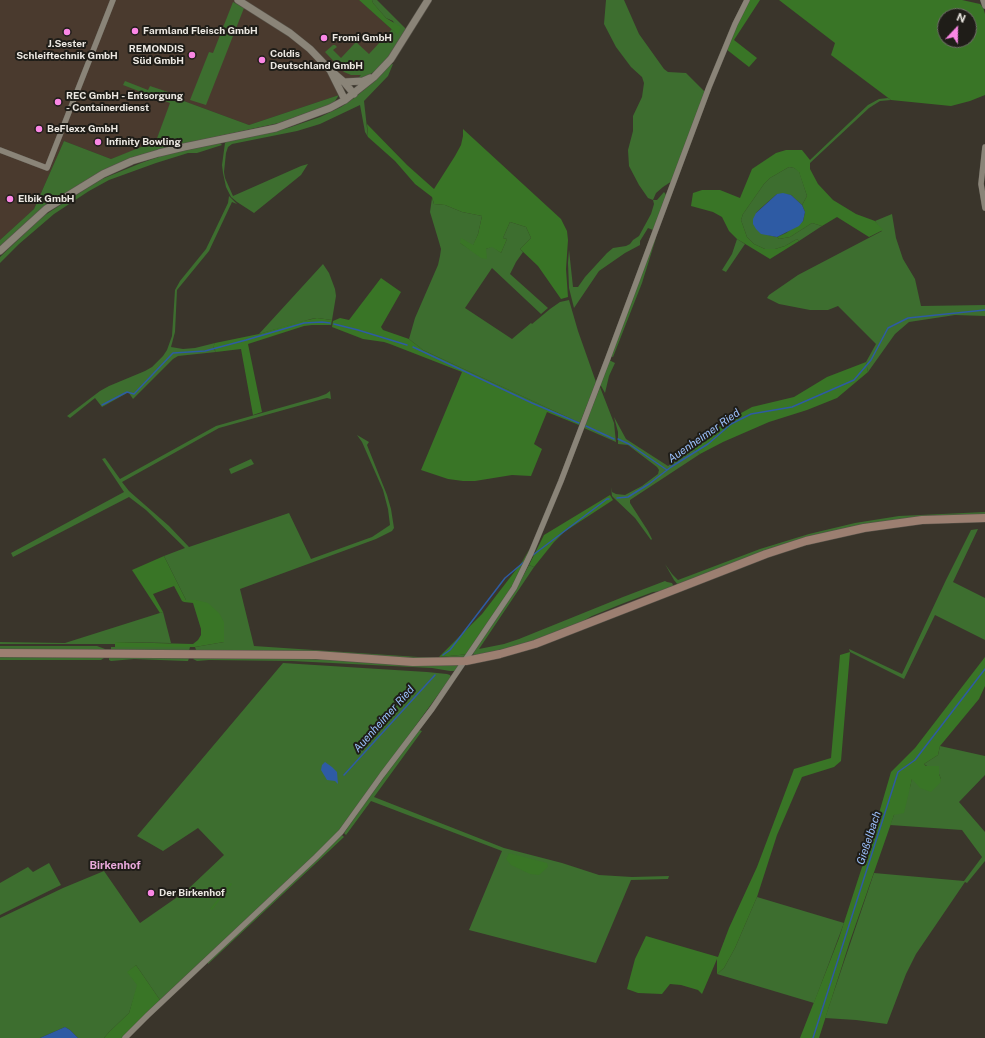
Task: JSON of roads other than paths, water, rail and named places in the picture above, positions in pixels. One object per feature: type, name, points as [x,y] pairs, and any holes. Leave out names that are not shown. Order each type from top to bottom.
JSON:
[{"type":"main road","points":[[0,653],[300,655],[413,662],[466,661],[500,654],[535,644],[766,554],[806,541],[864,528],[922,520],[985,518]]},
{"type":"street","points":[[0,150],[47,168],[113,0]]},
{"type":"street","points":[[238,0],[290,33],[310,49],[344,82],[354,94]]},
{"type":"street","points":[[0,251],[46,209],[85,185],[118,168],[139,159],[184,147],[276,128],[330,108],[345,100],[374,77],[391,59],[428,0]]},
{"type":"street","points":[[125,1038],[341,832],[432,709],[466,661],[514,588],[531,553],[561,481],[708,87],[746,0]]},
{"type":"street","points":[[983,0],[985,6]]},
{"type":"street","points":[[330,70],[345,100]]},
{"type":"street","points":[[344,82],[363,81],[374,77]]},
{"type":"street","points":[[985,147],[981,184],[985,208]]},
{"type":"water","points":[[783,193],[791,195],[802,205],[805,212],[803,221],[799,226],[777,237],[761,234],[753,224],[753,219],[756,213],[777,194]]},
{"type":"water","points":[[325,762],[337,772],[338,784],[335,781],[327,780],[321,770],[322,765]]},
{"type":"water","points":[[65,1027],[78,1038],[40,1038]]},
{"type":"waterway","name":"Auenheimer Ried","points":[[617,498],[628,497],[649,484],[671,467],[708,444],[731,424],[751,414],[792,407],[854,380],[871,360],[888,328],[908,318],[985,310]]},
{"type":"waterway","points":[[102,405],[127,392],[134,394],[173,353],[205,351],[304,323],[330,323]]},
{"type":"waterway","points":[[334,324],[407,345]]},
{"type":"waterway","points":[[413,347],[532,403],[579,423]]},
{"type":"waterway","points":[[586,426],[614,439]]},
{"type":"waterway","points":[[618,439],[629,444],[667,470]]},
{"type":"waterway","name":"Auenheimer Ried","points":[[533,555],[609,499]]},
{"type":"waterway","name":"Auenheimer Ried","points":[[443,655],[450,650],[505,578],[524,562]]},
{"type":"waterway","name":"Gießelbach","points":[[813,1038],[898,772],[915,760],[985,669]]},
{"type":"waterway","name":"Auenheimer Ried","points":[[344,775],[435,675]]},
{"type":"place","name":"Farmland Fleisch GmbH","points":[[135,31]]},
{"type":"place","name":"J.Sester Schleiftechnik GmbH","points":[[67,32]]},
{"type":"place","name":"Fromi GmbH","points":[[324,38]]},
{"type":"place","name":"REMONDIS Süd GmbH","points":[[192,55]]},
{"type":"place","name":"Coldis Deutschland GmbH","points":[[262,60]]},
{"type":"place","name":"REC GmbH - Entsorgung - Containerdienst","points":[[58,102]]},
{"type":"place","name":"BeFlexx GmbH","points":[[39,129]]},
{"type":"place","name":"Infinity Bowling","points":[[98,142]]},
{"type":"place","name":"Elbik GmbH","points":[[10,199]]},
{"type":"place","name":"Der Birkenhof","points":[[151,893]]},
{"type":"district","name":"Birkenhof","points":[[115,866]]}]
